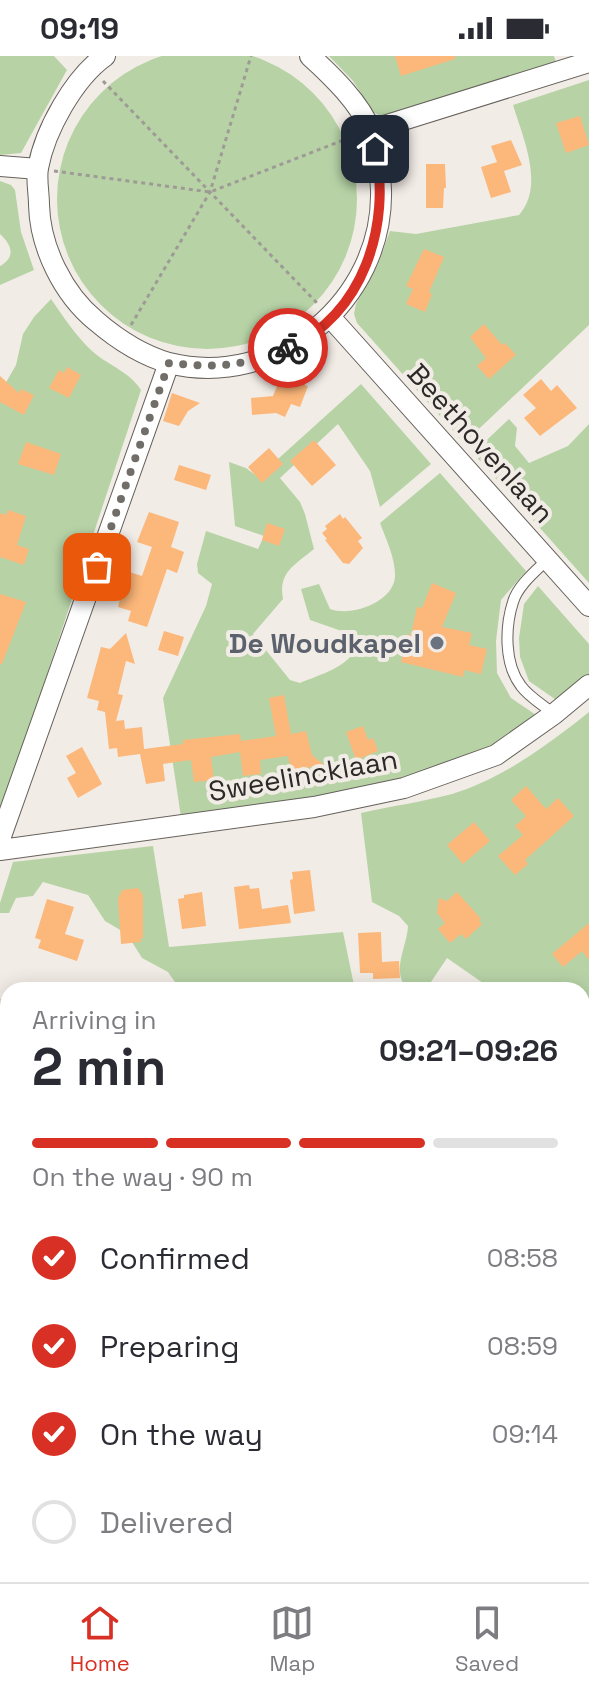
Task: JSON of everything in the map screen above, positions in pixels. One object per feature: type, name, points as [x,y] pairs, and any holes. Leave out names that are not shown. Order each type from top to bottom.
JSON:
[{"type":"street","points":[[91,60],[58,111],[38,169],[39,215],[53,265],[81,309],[121,342],[169,363],[212,368],[256,361],[296,344],[331,318],[356,286],[373,250],[381,210],[380,169],[371,130],[341,84],[310,56]]},
{"type":"street","points":[[371,130],[589,62]]},
{"type":"street","points":[[0,166],[38,169]]},
{"type":"street","name":"Beethovenlaan","points":[[331,318],[589,606]]},
{"type":"street","points":[[0,839],[169,363]]},
{"type":"street","name":"Sweelincklaan","points":[[0,850],[314,807],[404,788],[496,755],[589,685]]},
{"type":"lane","points":[[548,559],[529,577],[513,600],[508,643],[511,668],[522,687],[554,714]]},
{"type":"path","points":[[121,342],[210,192],[251,56]]},
{"type":"path","points":[[91,60],[210,192],[331,318]]},
{"type":"path","points":[[38,169],[210,192],[371,130]]},
{"type":"green space","points":[[207,49],[236,52],[264,60],[290,74],[313,93],[332,116],[346,142],[354,170],[357,199],[354,228],[346,256],[332,282],[313,305],[290,324],[264,338],[236,346],[207,349],[178,346],[150,338],[124,324],[101,305],[82,282],[68,256],[60,228],[57,199],[60,170],[68,142],[82,116],[101,93],[124,74],[150,60],[178,52]]},
{"type":"green space","points":[[0,56],[54,56],[67,70],[21,153],[0,155]]},
{"type":"green space","points":[[329,56],[554,56],[556,62],[383,117],[373,112],[353,81]]},
{"type":"green space","points":[[589,80],[589,325],[464,443],[357,323],[354,314],[356,304],[378,264],[390,231],[416,234],[519,215],[527,203],[531,176],[530,162],[513,105]]},
{"type":"green space","points":[[0,181],[15,190],[21,232],[34,270],[0,285],[0,266],[8,259],[10,251],[0,234]]},
{"type":"green space","points":[[51,299],[85,344],[141,390],[0,817],[0,393],[16,365],[23,334]]},
{"type":"green space","points":[[361,384],[431,464],[380,507],[370,471],[338,424],[280,478],[300,502],[314,549],[290,570],[283,582],[283,599],[253,634],[290,680],[300,683],[347,660],[358,646],[353,635],[310,620],[301,589],[319,584],[330,609],[339,611],[360,609],[387,594],[393,586],[395,570],[380,523],[440,473],[526,571],[501,600],[496,641],[497,673],[511,698],[539,717],[523,732],[469,758],[361,791],[181,817],[163,698],[206,606],[212,584],[198,573],[197,564],[206,531],[258,549],[264,536],[235,526],[229,462],[246,468],[258,477]]},
{"type":"green space","points":[[509,419],[517,428],[515,446],[529,463],[568,446],[589,424],[589,583],[473,453]]},
{"type":"green space","points":[[538,586],[589,644],[589,677],[559,702],[529,681],[520,657],[519,638],[524,604]]},
{"type":"green space","points":[[589,712],[589,982],[482,982],[447,958],[431,982],[403,982],[400,964],[408,926],[399,916],[372,902],[361,813],[441,797],[471,787],[524,759]]},
{"type":"green space","points":[[153,846],[169,947],[343,932],[353,982],[175,982],[168,972],[142,958],[127,934],[105,921],[88,895],[43,882],[33,896],[16,898],[9,913],[0,913],[0,903],[13,862]]},
{"type":"building","points":[[395,56],[455,56],[455,59],[401,76]]},
{"type":"building","points":[[580,116],[589,145],[566,153],[556,123]]},
{"type":"building","points":[[511,140],[522,165],[504,171],[511,192],[491,198],[481,167],[497,162],[491,146]]},
{"type":"building","points":[[426,164],[445,164],[443,208],[426,208]]},
{"type":"building","points":[[424,249],[444,257],[429,292],[432,294],[425,312],[406,304],[413,289],[406,286]]},
{"type":"building","points":[[484,324],[502,345],[505,343],[516,355],[489,379],[477,366],[486,358],[470,337]]},
{"type":"building","points":[[67,367],[81,375],[69,398],[49,388],[59,370],[64,373]]},
{"type":"building","points":[[0,376],[19,393],[21,389],[34,395],[24,415],[0,402]]},
{"type":"building","points":[[304,376],[305,385],[308,386],[300,407],[291,404],[285,417],[276,413],[252,415],[251,398],[273,396],[284,377],[295,381]]},
{"type":"building","points":[[541,379],[551,391],[557,385],[577,408],[540,436],[524,418],[536,408],[523,395]]},
{"type":"building","points":[[172,393],[200,403],[188,411],[179,426],[163,421]]},
{"type":"building","points":[[314,440],[336,465],[312,486],[290,461]]},
{"type":"building","points":[[26,442],[61,454],[54,475],[18,464]]},
{"type":"building","points":[[269,448],[283,464],[262,483],[248,467]]},
{"type":"building","points":[[179,465],[211,475],[206,490],[174,480]]},
{"type":"building","points":[[8,510],[26,516],[17,545],[29,549],[24,565],[0,557],[0,513],[6,515]]},
{"type":"building","points":[[149,512],[179,522],[171,547],[184,552],[177,573],[167,569],[147,627],[128,621],[131,611],[118,607],[124,580],[129,572],[142,576],[152,547],[137,542]]},
{"type":"building","points":[[340,514],[362,538],[358,541],[363,548],[349,564],[343,563],[322,533],[327,529],[325,526]]},
{"type":"building","points":[[267,523],[285,529],[279,546],[262,540]]},
{"type":"building","name":"De Woudkapel","points":[[432,583],[456,593],[442,627],[472,633],[469,645],[487,649],[481,674],[464,670],[463,677],[401,662],[417,607],[422,608]]},
{"type":"building","points":[[0,594],[26,602],[2,664],[0,664]]},
{"type":"building","points":[[164,631],[184,637],[178,656],[158,650]]},
{"type":"building","points":[[126,633],[135,664],[126,661],[118,694],[123,695],[116,721],[124,720],[125,729],[142,727],[144,749],[183,744],[183,740],[240,734],[241,741],[276,736],[269,698],[284,695],[291,734],[306,731],[312,755],[324,765],[291,770],[288,756],[260,760],[261,774],[243,776],[240,752],[211,757],[214,780],[194,782],[191,760],[163,764],[165,781],[146,784],[140,754],[118,757],[117,748],[109,749],[105,712],[97,710],[99,701],[87,698],[101,647],[110,649]]},
{"type":"building","points":[[363,726],[368,740],[373,738],[378,751],[356,760],[346,732]]},
{"type":"building","points":[[82,747],[102,784],[78,798],[67,778],[76,773],[66,756]]},
{"type":"building","points":[[526,786],[546,809],[558,798],[574,816],[525,860],[528,864],[515,875],[498,856],[523,835],[515,826],[526,816],[511,800]]},
{"type":"building","points":[[474,822],[490,841],[463,864],[447,845]]},
{"type":"building","points":[[310,870],[315,911],[294,914],[292,872]]},
{"type":"building","points":[[249,885],[250,889],[259,888],[262,909],[288,905],[291,923],[239,929],[234,887]]},
{"type":"building","points":[[138,888],[143,895],[143,938],[141,942],[121,944],[118,899],[122,890]]},
{"type":"building","points":[[202,892],[206,926],[182,929],[178,899]]},
{"type":"building","points":[[457,892],[482,924],[466,939],[461,934],[450,943],[438,929],[445,923],[437,913],[439,898],[447,901]]},
{"type":"building","points":[[47,899],[74,907],[65,934],[84,940],[77,961],[38,948],[41,940],[35,938]]},
{"type":"building","points":[[589,923],[589,960],[582,951],[563,967],[552,954]]},
{"type":"building","points":[[381,932],[382,962],[399,961],[400,978],[373,979],[373,973],[360,973],[358,933]]},
{"type":"way so far","points":[[97,567],[169,363],[212,368],[256,361],[288,348]]},
{"type":"place","name":"De Woudkapel","points":[[437,643]]},
{"type":"route","points":[[288,348],[331,318],[356,286],[373,250],[381,210],[380,169],[375,149]]}]
